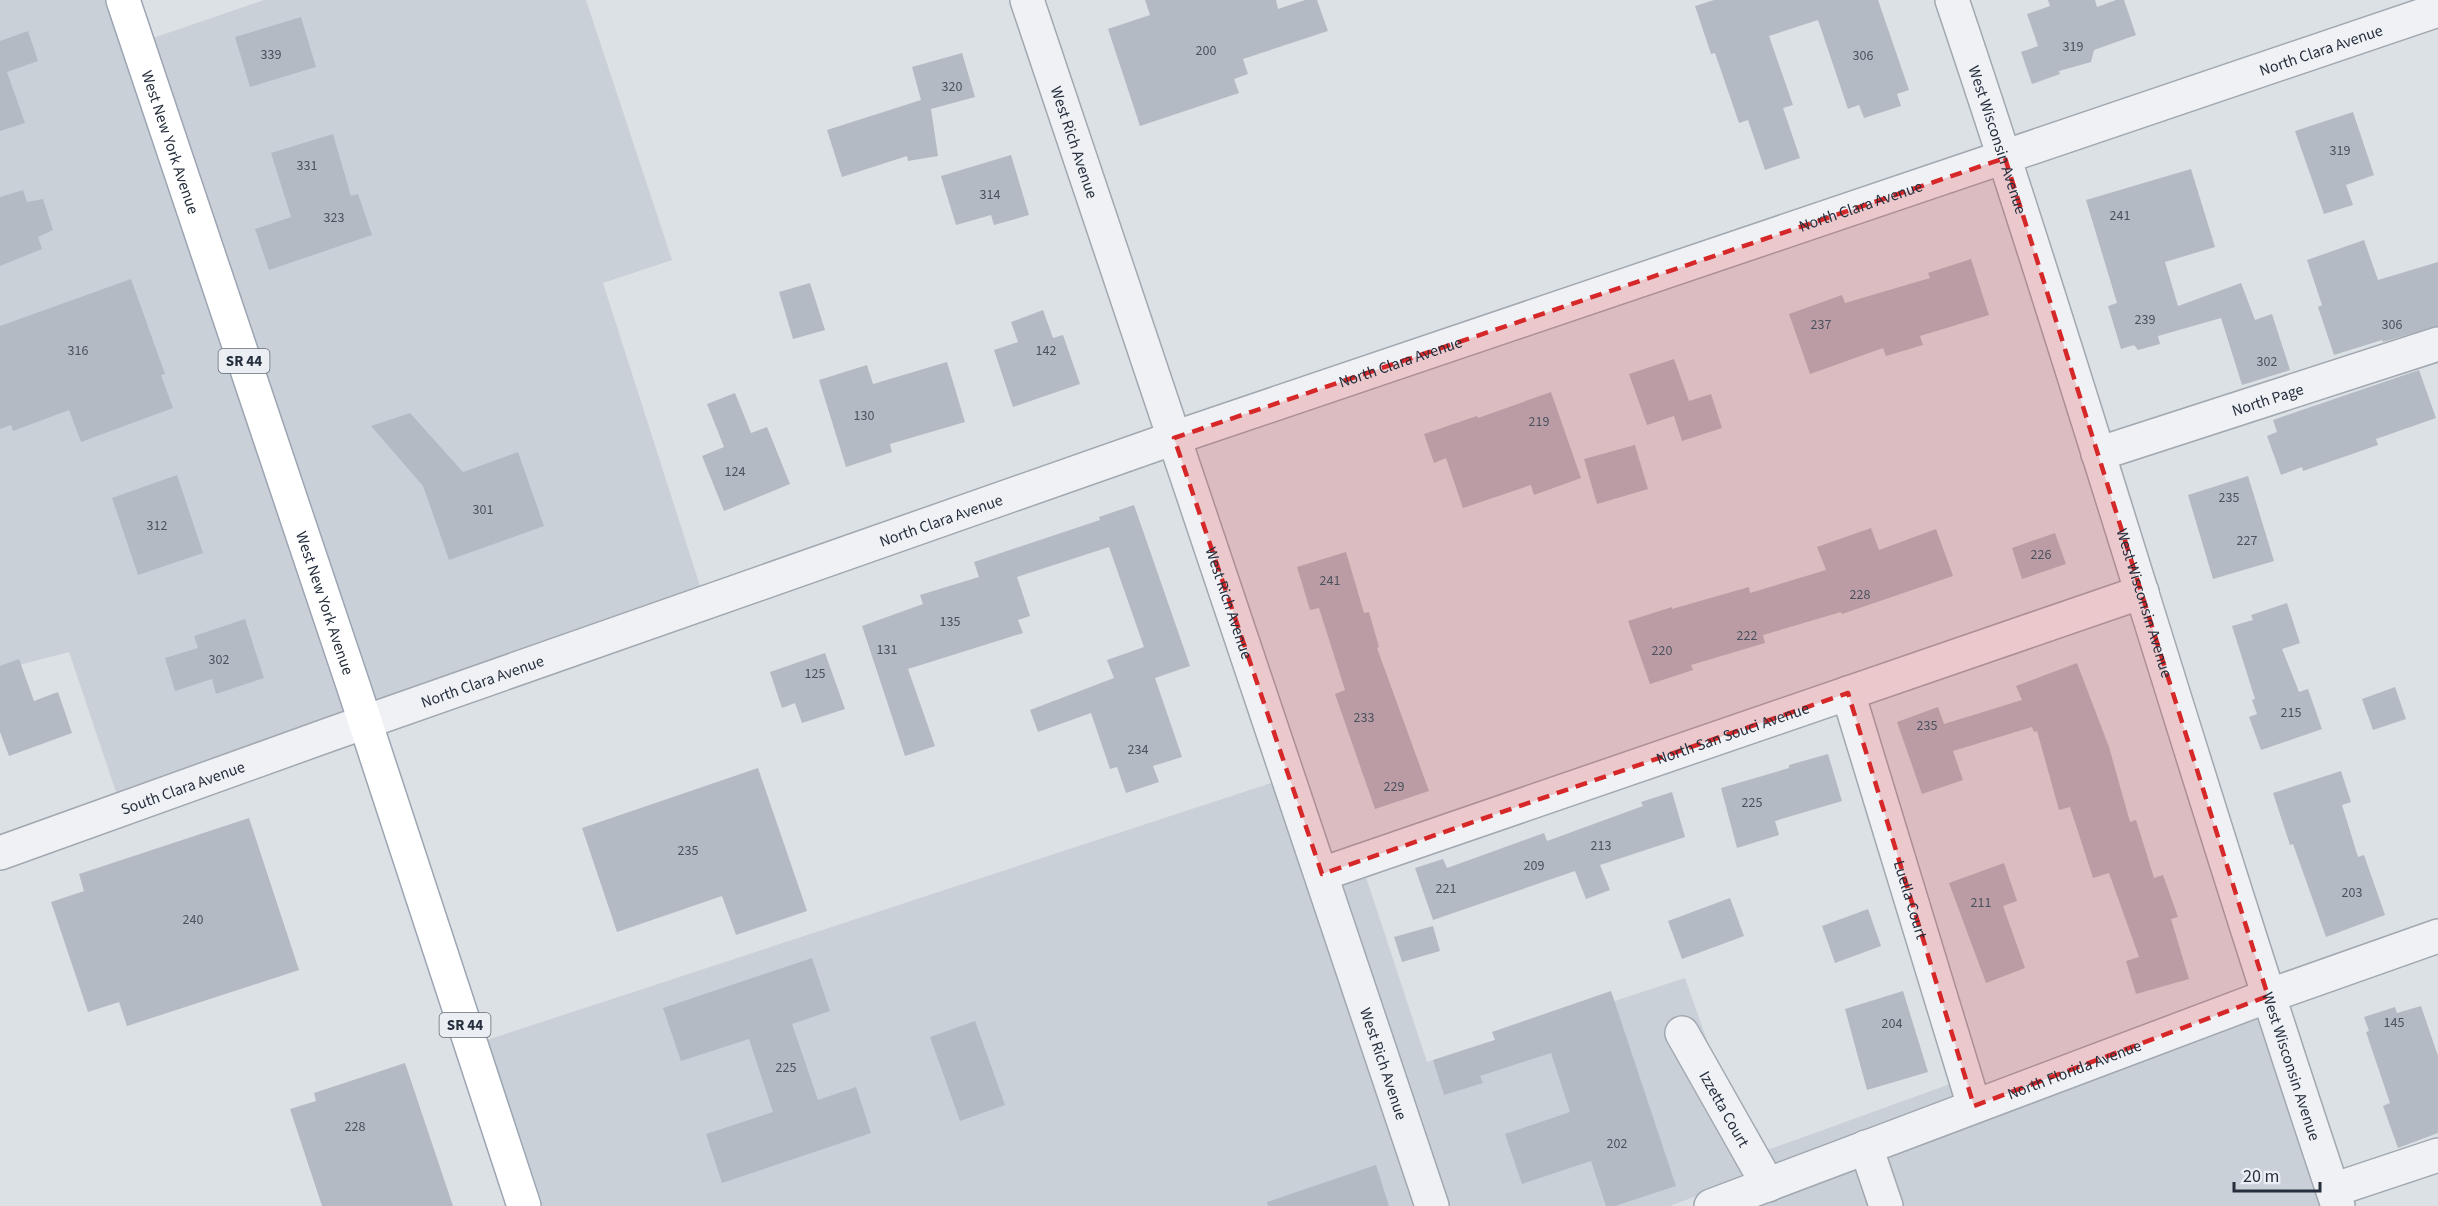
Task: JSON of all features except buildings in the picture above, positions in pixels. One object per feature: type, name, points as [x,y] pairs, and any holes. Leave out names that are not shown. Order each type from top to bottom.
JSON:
[{"type":"main road","name":"West New York Avenue","points":[[123,0],[365,722],[524,1206]]},
{"type":"street","name":"West Rich Avenue","points":[[1027,0],[1432,1206]]},
{"type":"street","name":"West Wisconsin Avenue","points":[[1952,0],[2005,158],[2268,996],[2335,1198]]},
{"type":"street","name":"North Clara Avenue","points":[[365,722],[1174,438],[2438,10]]},
{"type":"street","name":"North Page","points":[[2098,454],[2438,344]]},
{"type":"street","name":"North San Souci Avenue","points":[[1322,874],[2142,592]]},
{"type":"street","name":"Luella Court","points":[[1848,693],[1974,1107]]},
{"type":"street","name":"South Clara Avenue","points":[[0,853],[365,722]]},
{"type":"street","name":"North Florida Avenue","points":[[1711,1206],[2268,996],[2438,936]]},
{"type":"street","name":"Izzetta Court","points":[[1682,1033],[1768,1185]]},
{"type":"street","points":[[1866,1147],[1886,1206]]},
{"type":"street","points":[[2335,1198],[2438,1155]]},
{"type":"highlighted area","points":[[2005,158],[2268,996],[1974,1106],[1848,693],[1322,874],[1174,438]]},
{"type":"shaded area","points":[[0,0],[105,0],[345,714],[117,795],[69,652],[0,670]]},
{"type":"shaded area","points":[[264,0],[586,0],[672,260],[603,283],[701,589],[376,702],[153,38]]},
{"type":"shaded area","points":[[1274,782],[1415,1206],[541,1206],[487,1040]]},
{"type":"shaded area","points":[[1365,874],[1427,1062],[1685,978],[1748,1157],[1950,1084],[1955,1098],[1670,1206],[1450,1206],[1342,882]]},
{"type":"shaded area","points":[[2257,1015],[2321,1206],[1904,1206],[1887,1155]]},
{"type":"shaded area","points":[[1856,1167],[1869,1206],[1753,1206]]}]
